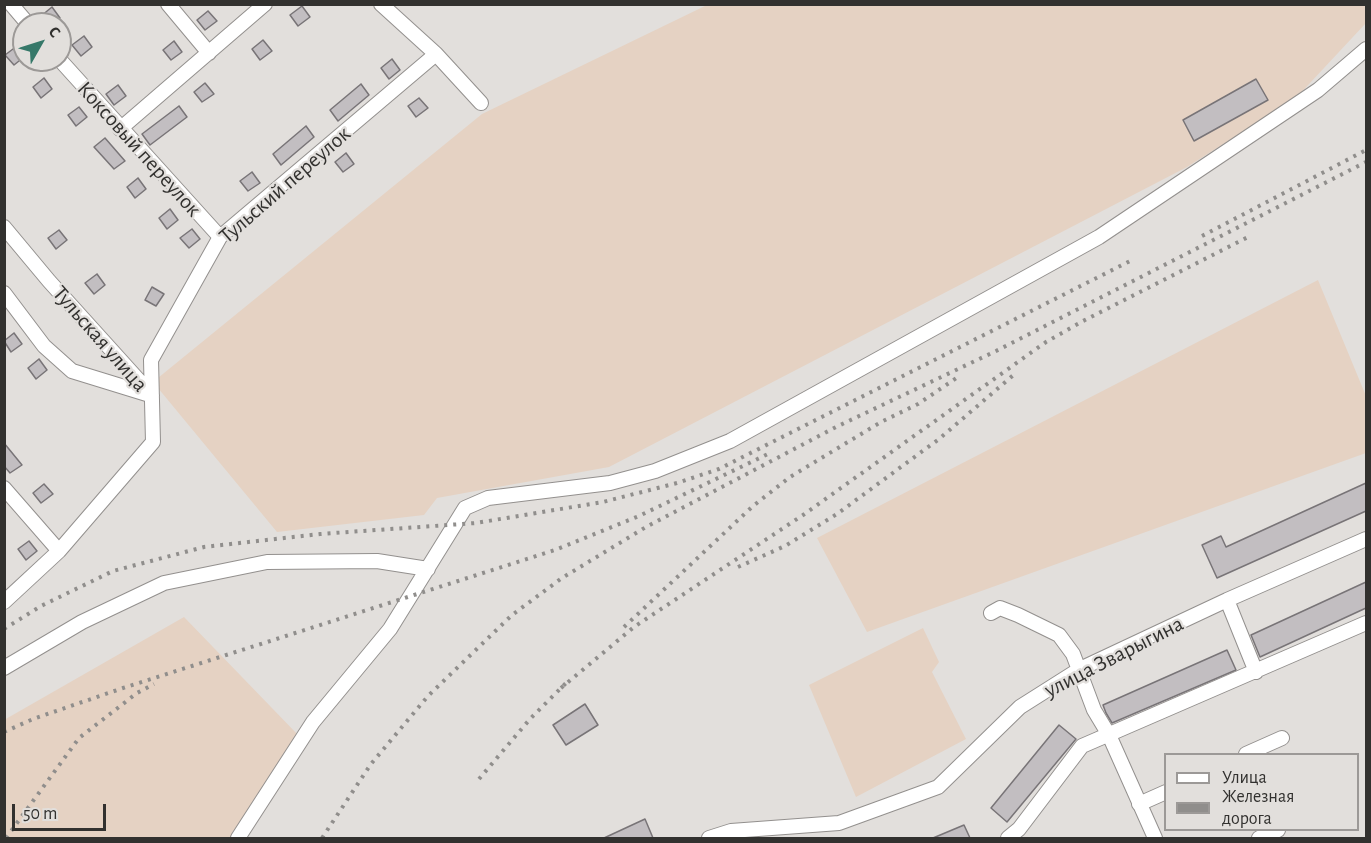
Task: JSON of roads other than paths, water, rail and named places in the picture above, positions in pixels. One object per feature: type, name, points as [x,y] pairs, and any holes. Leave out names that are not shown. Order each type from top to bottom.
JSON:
[{"type":"street","points":[[168,4],[209,52]]},
{"type":"street","points":[[120,129],[265,4]]},
{"type":"street","points":[[381,4],[436,54],[481,103]]},
{"type":"street","points":[[238,838],[313,722],[390,629],[465,508],[488,498],[610,483],[655,471],[730,441],[1099,237],[1318,90],[1366,50]]},
{"type":"street","name":"Тульский переулок","points":[[4,602],[59,551],[153,442],[151,360],[220,237],[436,54]]},
{"type":"street","name":"Коксовый переулок","points":[[70,72],[220,237]]},
{"type":"street","name":"Тульская улица","points":[[4,227],[152,395]]},
{"type":"street","name":"Тульская улица","points":[[4,293],[44,346],[72,371],[152,395]]},
{"type":"street","points":[[4,488],[59,551]]},
{"type":"street","name":"улица Зварыгина","points":[[709,838],[731,831],[782,833],[839,824],[938,787],[1020,707],[1080,669],[1227,600],[1366,539]]},
{"type":"street","points":[[4,668],[82,622],[164,583],[267,562],[377,561],[428,569]]},
{"type":"street","points":[[1227,600],[1256,672]]},
{"type":"street","points":[[992,612],[1000,608],[1059,635],[1073,654],[1094,710],[1109,735],[1155,838]]},
{"type":"street","points":[[1008,838],[1019,829],[1082,746],[1366,623]]},
{"type":"street","points":[[1248,753],[1282,738]]},
{"type":"street","points":[[1139,804],[1164,793]]},
{"type":"street","points":[[1259,838],[1276,831]]},
{"type":"railway","points":[[1202,236],[1366,150]]},
{"type":"railway","points":[[322,838],[371,764],[428,696],[512,615],[562,578],[646,527],[836,427],[996,351],[1366,162]]},
{"type":"railway","points":[[561,688],[634,627],[803,515],[1046,342],[1250,236]]},
{"type":"railway","points":[[4,629],[41,606],[113,571],[204,547],[320,534],[476,523],[603,502],[677,483],[719,469],[1134,259]]},
{"type":"railway","points":[[738,567],[785,546],[837,514],[939,439],[1017,372]]},
{"type":"railway","points":[[624,627],[753,506],[790,477],[881,422],[918,404],[958,377]]},
{"type":"railway","points":[[4,732],[33,719],[123,688],[555,550],[639,516],[770,453]]},
{"type":"railway","points":[[479,779],[530,719],[566,683]]},
{"type":"railway","points":[[6,838],[79,738],[137,693],[154,684]]}]
